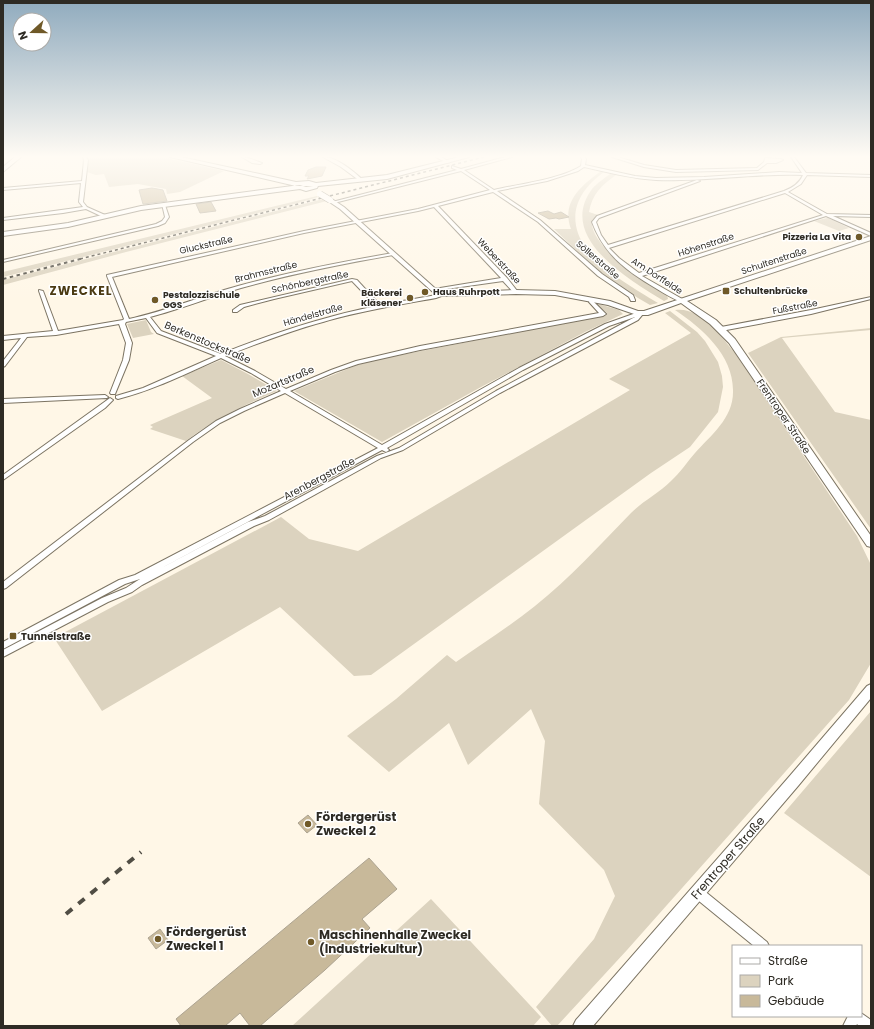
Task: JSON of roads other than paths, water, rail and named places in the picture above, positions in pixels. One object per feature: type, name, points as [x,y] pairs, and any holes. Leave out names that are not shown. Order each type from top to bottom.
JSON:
[{"type":"street","points":[[84,205],[86,208],[104,216]]},
{"type":"street","points":[[3,234],[56,227],[124,211],[163,205]]},
{"type":"street","points":[[3,261],[157,225],[164,222],[167,217],[163,205]]},
{"type":"street","points":[[337,205],[434,290],[442,295]]},
{"type":"street","points":[[357,222],[439,205]]},
{"type":"street","name":"Söllerstraße","points":[[514,205],[548,228],[600,275],[631,296],[633,300]]},
{"type":"street","name":"Am Dorffelde","points":[[631,205],[596,218],[594,222],[596,230],[607,247],[616,257],[639,276],[679,302]]},
{"type":"street","points":[[607,247],[743,205]]},
{"type":"street","points":[[808,205],[871,237]]},
{"type":"street","name":"Weberstraße","points":[[436,206],[516,292]]},
{"type":"street","points":[[3,219],[86,208]]},
{"type":"street","name":"Höhenstraße","points":[[639,276],[826,215],[871,216]]},
{"type":"street","name":"Gluckstraße","points":[[125,322],[127,319],[109,276],[296,233],[357,222]]},
{"type":"street","name":"Schultenstraße","points":[[679,302],[871,237]]},
{"type":"street","name":"Brahmsstraße","points":[[3,338],[56,333],[125,322],[212,294],[265,280],[393,254]]},
{"type":"street","points":[[434,290],[505,279]]},
{"type":"street","name":"Schönbergstraße","points":[[235,311],[242,306],[352,280],[355,281],[379,307]]},
{"type":"street","points":[[41,291],[56,333]]},
{"type":"street","name":"Händelstraße","points":[[108,398],[115,395],[130,394],[145,389],[220,356],[304,325],[379,307],[442,295],[516,292],[555,293],[610,303],[640,314]]},
{"type":"street","name":"Fußstraße","points":[[724,328],[811,312],[871,298]]},
{"type":"street","name":"Mozartstraße","points":[[3,586],[218,422],[286,390],[333,371],[382,356],[603,314],[591,302],[592,299]]},
{"type":"street","name":"Arenbergstraße","points":[[3,646],[122,582],[144,573],[382,448],[521,369],[607,325],[679,302]]},
{"type":"street","name":"Frentroper Straße","points":[[679,302],[700,312],[724,328],[871,544]]},
{"type":"street","name":"Arenbergstraße","points":[[3,654],[104,600],[129,590],[139,583],[251,524],[267,518],[379,457],[401,449],[498,392],[636,319],[640,314]]},
{"type":"street","name":"Berkenstockstraße","points":[[147,316],[159,332],[220,356],[253,372],[391,453]]},
{"type":"street","points":[[115,395],[126,360],[129,343],[122,324],[125,322]]},
{"type":"street","points":[[3,364],[25,336]]},
{"type":"street","points":[[3,401],[108,398]]},
{"type":"street","points":[[3,478],[103,407],[108,398]]},
{"type":"street","name":"Frentroper Straße","points":[[582,1026],[798,777],[871,689]]},
{"type":"street","points":[[698,893],[762,945]]},
{"type":"street","points":[[849,1026],[854,1017]]},
{"type":"street","points":[[856,1017],[869,1026]]},
{"type":"railway","points":[[80,259],[294,205]]},
{"type":"railway","points":[[3,279],[84,258]]},
{"type":"railway","points":[[66,914],[141,852]]},
{"type":"place","name":"Pizzeria La Vita","points":[[859,237]]},
{"type":"place","name":"Schultenbrücke","points":[[726,291]]},
{"type":"place","name":"Haus Ruhrpott","points":[[425,292]]},
{"type":"place","name":"Bäckerei Kläsener","points":[[410,298]]},
{"type":"place","name":"Pestalozzischule GGS","points":[[155,300]]},
{"type":"place","name":"Tunnelstraße","points":[[13,636]]},
{"type":"place","name":"Fördergerüst Zweckel 2","points":[[308,824]]},
{"type":"place","name":"Fördergerüst Zweckel 1","points":[[158,939]]},
{"type":"place","name":"Maschinenhalle Zweckel (Industriekultur)","points":[[311,942]]},
{"type":"district","name":"ZWECKEL","points":[[81,291]]}]
